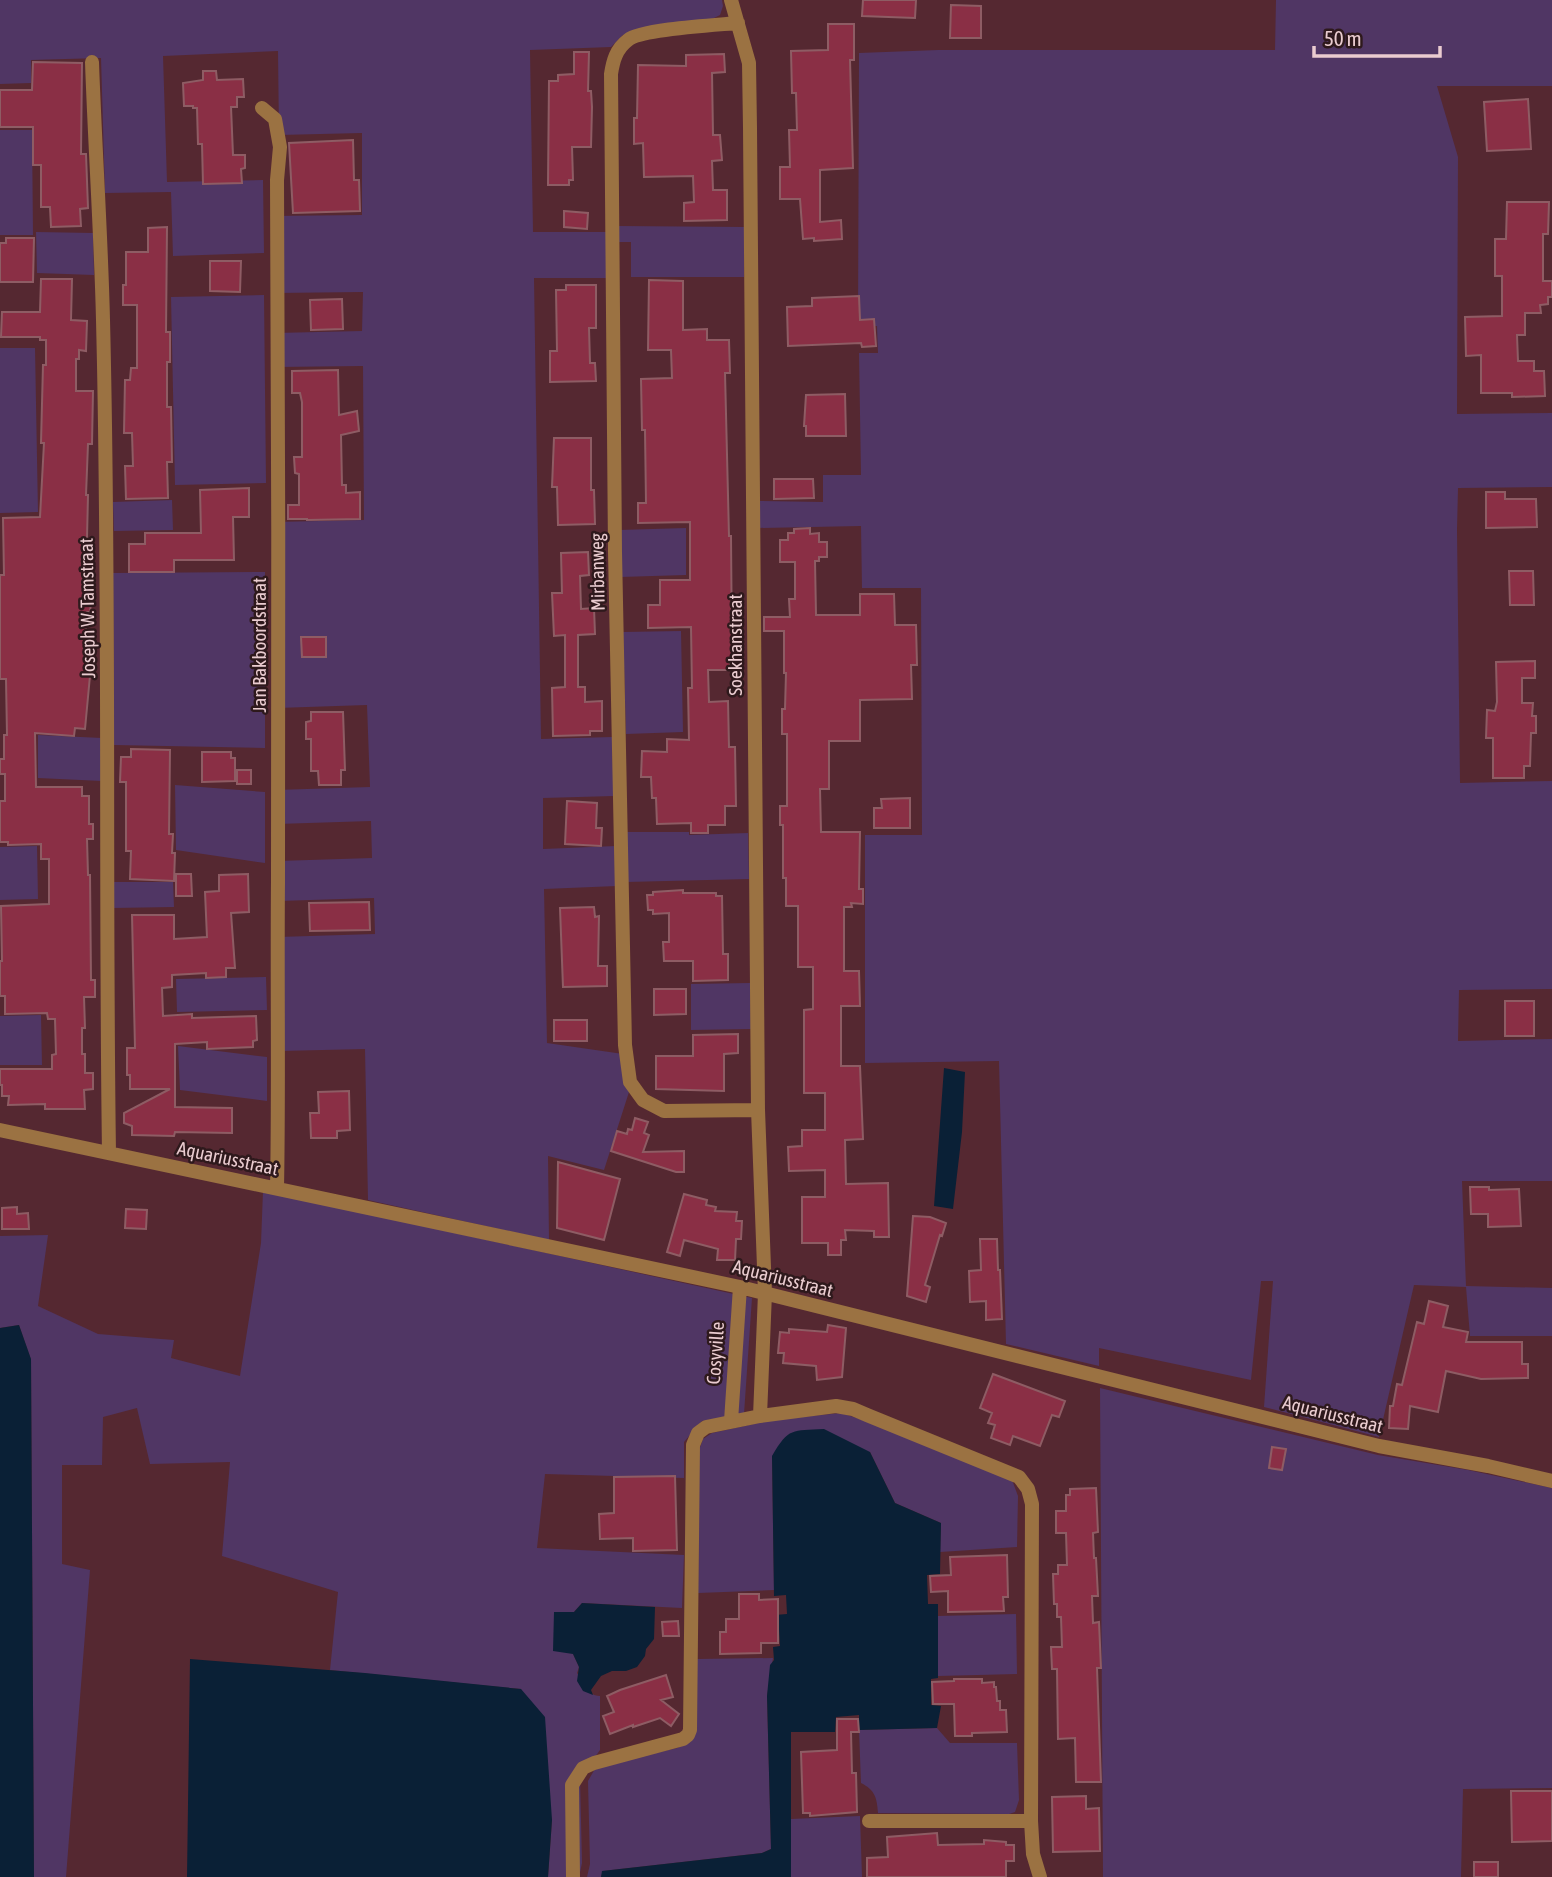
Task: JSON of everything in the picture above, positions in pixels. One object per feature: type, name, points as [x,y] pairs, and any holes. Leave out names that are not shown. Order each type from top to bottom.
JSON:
[{"type":"street","name":"Soekhanstraat","points":[[731,0],[748,63],[750,115],[758,1110],[765,1293]]},
{"type":"street","name":"Mirbanweg","points":[[738,23],[646,33],[628,39],[614,58],[611,88],[615,552],[625,1045],[630,1082],[643,1100],[664,1111],[758,1110]]},
{"type":"street","name":"Joseph W. Tamstraat","points":[[92,62],[103,319],[110,1153]]},
{"type":"street","name":"Jan Bakboordstraat","points":[[262,108],[275,120],[280,147],[277,180],[280,506],[277,1188]]},
{"type":"street","name":"Aquariusstraat","points":[[0,1130],[740,1287],[1379,1446],[1552,1481]]},
{"type":"street","name":"Cosyville","points":[[731,1422],[740,1287]]},
{"type":"street","points":[[760,1416],[765,1293]]},
{"type":"street","points":[[737,1314],[763,1317]]},
{"type":"street","points":[[573,1877],[572,1785],[583,1768],[682,1740],[690,1730],[693,1445],[698,1433],[706,1427],[760,1416],[844,1407],[1019,1477],[1028,1489],[1032,1504],[1031,1821],[1033,1854],[1040,1877]]},
{"type":"street","points":[[869,1821],[1031,1821]]},
{"type":"shaded area","points":[[0,0],[722,0],[720,15],[712,19],[623,35],[611,47],[530,50],[533,232],[609,232],[609,278],[534,278],[541,739],[612,737],[614,796],[543,798],[543,849],[616,846],[617,886],[544,889],[547,1043],[623,1054],[629,1092],[604,1170],[548,1156],[549,1240],[368,1200],[365,1049],[280,1051],[278,937],[375,934],[374,898],[279,901],[278,861],[372,858],[371,821],[277,824],[276,790],[370,787],[367,705],[277,708],[275,522],[364,520],[363,366],[276,367],[275,333],[362,331],[363,292],[274,293],[273,216],[362,215],[362,133],[279,135],[278,51],[163,56],[167,182],[263,180],[264,253],[173,256],[171,192],[105,193],[101,58],[31,60],[31,83],[0,84]]},
{"type":"shaded area","points":[[1276,0],[1552,0],[1552,86],[1437,86],[1458,157],[1457,414],[1552,413],[1552,487],[1458,488],[1457,530],[1460,783],[1552,781],[1552,989],[1459,990],[1458,1041],[1552,1039],[1552,1181],[1462,1181],[1466,1286],[1552,1288],[1552,1336],[1470,1336],[1466,1287],[1414,1285],[1379,1437],[1264,1407],[1273,1281],[1261,1281],[1251,1380],[1099,1348],[1099,1366],[1006,1344],[999,1061],[865,1063],[865,835],[922,835],[921,588],[862,588],[861,526],[757,528],[756,501],[823,502],[823,475],[861,475],[859,353],[878,353],[877,326],[858,326],[859,53],[938,50],[1275,50]]},
{"type":"shaded area","points":[[0,130],[32,130],[33,235],[0,235]]},
{"type":"shaded area","points":[[618,226],[745,227],[744,277],[631,277],[631,242],[619,242]]},
{"type":"shaded area","points":[[36,232],[93,233],[94,275],[37,273]]},
{"type":"shaded area","points":[[264,295],[266,483],[175,485],[171,297]]},
{"type":"shaded area","points":[[0,348],[35,348],[38,512],[0,513]]},
{"type":"shaded area","points":[[172,500],[173,530],[114,531],[113,502]]},
{"type":"shaded area","points":[[686,528],[686,575],[620,577],[619,530]]},
{"type":"shaded area","points":[[265,572],[265,748],[114,745],[113,573]]},
{"type":"shaded area","points":[[681,631],[683,732],[626,734],[623,632]]},
{"type":"shaded area","points":[[38,735],[102,738],[102,781],[38,778]]},
{"type":"shaded area","points":[[175,785],[265,792],[265,863],[176,850]]},
{"type":"shaded area","points":[[626,832],[689,832],[689,835],[748,833],[749,879],[626,882]]},
{"type":"shaded area","points":[[37,846],[38,899],[0,900],[0,847]]},
{"type":"shaded area","points":[[113,882],[173,882],[174,907],[113,908]]},
{"type":"shaded area","points":[[266,977],[267,1010],[177,1012],[176,979]]},
{"type":"shaded area","points":[[750,983],[751,1029],[691,1030],[691,984]]},
{"type":"shaded area","points":[[41,1015],[42,1065],[0,1065],[0,1016]]},
{"type":"shaded area","points":[[178,1046],[267,1057],[267,1101],[180,1090]]},
{"type":"shaded area","points":[[263,1191],[752,1298],[744,1414],[702,1421],[684,1442],[684,1478],[545,1474],[537,1548],[684,1555],[682,1608],[582,1603],[574,1612],[554,1612],[579,1667],[577,1673],[588,1691],[600,1696],[600,1750],[580,1778],[582,1863],[579,1877],[548,1877],[552,1820],[521,1689],[330,1670],[338,1592],[222,1556],[230,1462],[150,1464],[137,1408],[103,1417],[102,1465],[62,1465],[62,1564],[90,1570],[66,1877],[34,1877],[31,1360],[19,1325],[0,1328],[0,1236],[48,1235],[38,1306],[98,1334],[174,1340],[171,1358],[240,1376],[261,1243]]},
{"type":"shaded area","points":[[1100,1388],[1378,1455],[1552,1488],[1552,1788],[1463,1789],[1461,1877],[1103,1877]]},
{"type":"shaded area","points":[[841,1413],[897,1431],[1012,1480],[1018,1496],[1017,1547],[940,1552],[941,1523],[895,1503],[870,1452],[772,1456],[774,1590],[698,1593],[699,1450],[703,1439],[712,1433],[772,1420]]},
{"type":"shaded area","points":[[1016,1614],[1017,1674],[938,1676],[938,1616]]},
{"type":"shaded area","points":[[773,1658],[767,1696],[771,1849],[762,1853],[603,1871],[601,1877],[587,1877],[590,1864],[588,1781],[596,1767],[688,1743],[697,1659]]},
{"type":"shaded area","points":[[937,1728],[950,1743],[1017,1743],[1019,1800],[1015,1812],[878,1813],[874,1795],[861,1783],[859,1730]]},
{"type":"shaded area","points":[[860,1816],[862,1877],[791,1877],[791,1819]]},
{"type":"water","points":[[944,1068],[965,1072],[962,1132],[953,1209],[934,1206]]},
{"type":"water","points":[[19,1325],[31,1359],[34,1877],[0,1877],[0,1328]]},
{"type":"water","points":[[824,1429],[870,1452],[895,1503],[941,1523],[940,1574],[927,1575],[928,1604],[938,1604],[938,1678],[931,1679],[931,1705],[941,1706],[937,1728],[859,1730],[859,1715],[836,1717],[835,1732],[791,1732],[791,1877],[601,1877],[602,1871],[762,1853],[771,1849],[767,1696],[770,1665],[774,1660],[773,1647],[780,1646],[779,1629],[775,1629],[775,1615],[787,1614],[786,1595],[774,1596],[772,1456],[792,1432]]},
{"type":"water","points":[[582,1603],[655,1607],[654,1639],[646,1649],[645,1656],[637,1667],[626,1671],[612,1671],[601,1676],[591,1690],[593,1695],[583,1691],[577,1681],[579,1667],[573,1654],[553,1651],[554,1612],[574,1612]]},
{"type":"water","points":[[190,1659],[521,1689],[545,1717],[552,1820],[548,1877],[187,1877]]},
{"type":"building","points":[[863,0],[916,0],[915,18],[862,16]]},
{"type":"building","points":[[951,5],[981,6],[981,38],[950,38]]},
{"type":"building","points":[[828,24],[854,24],[854,60],[850,60],[853,168],[820,170],[820,222],[841,220],[842,239],[814,241],[814,238],[803,239],[800,199],[780,199],[780,167],[790,167],[789,130],[797,130],[796,93],[792,93],[791,51],[828,50]]},
{"type":"building","points":[[574,52],[589,52],[591,147],[572,147],[573,180],[569,180],[569,185],[548,185],[549,81],[558,81],[558,75],[574,74]]},
{"type":"building","points":[[724,54],[725,72],[712,73],[713,135],[720,135],[722,160],[712,161],[713,190],[727,190],[727,220],[684,221],[684,203],[694,202],[693,176],[644,177],[643,143],[634,144],[638,65],[686,66],[686,55]]},
{"type":"building","points":[[33,62],[82,63],[81,154],[86,154],[88,208],[80,209],[81,226],[51,227],[50,207],[41,207],[41,165],[33,165],[33,127],[0,127],[0,90],[32,90]]},
{"type":"building","points":[[203,71],[216,71],[217,80],[243,79],[244,97],[237,97],[237,107],[231,107],[233,155],[245,155],[245,168],[241,169],[242,183],[203,184],[202,144],[198,144],[197,108],[184,106],[183,83],[203,80]]},
{"type":"building","points":[[1528,99],[1531,149],[1487,151],[1484,102]]},
{"type":"building","points":[[353,140],[354,180],[359,180],[360,211],[293,213],[289,143]]},
{"type":"building","points":[[1507,202],[1549,202],[1548,234],[1543,234],[1543,281],[1552,281],[1552,297],[1548,297],[1548,304],[1540,305],[1541,313],[1525,313],[1525,335],[1517,335],[1518,361],[1534,361],[1534,371],[1544,371],[1545,396],[1512,397],[1512,393],[1481,393],[1481,355],[1466,356],[1465,317],[1502,316],[1502,276],[1495,276],[1495,239],[1506,239]]},
{"type":"building","points":[[564,211],[588,213],[587,229],[564,227]]},
{"type":"building","points":[[167,227],[166,332],[170,332],[170,362],[167,362],[167,407],[171,407],[172,462],[167,462],[168,498],[126,499],[125,466],[133,466],[132,433],[124,433],[125,380],[130,380],[131,368],[137,368],[137,305],[123,305],[126,252],[148,252],[148,228]]},
{"type":"building","points":[[6,238],[34,238],[33,282],[0,282],[0,243],[6,243]]},
{"type":"building","points":[[210,261],[241,261],[240,292],[210,291]]},
{"type":"building","points":[[41,279],[72,279],[71,320],[87,321],[86,351],[79,350],[79,359],[76,359],[76,391],[93,391],[92,444],[88,444],[86,495],[86,581],[93,582],[90,612],[87,612],[84,658],[88,658],[88,664],[91,665],[85,729],[75,728],[74,736],[35,733],[36,787],[82,787],[82,796],[89,796],[89,824],[93,824],[93,839],[87,839],[91,980],[95,980],[95,997],[84,997],[82,1054],[85,1054],[85,1073],[93,1073],[93,1089],[84,1090],[85,1109],[45,1109],[45,1104],[8,1105],[9,1096],[2,1096],[0,1085],[0,1069],[52,1069],[52,1055],[56,1054],[55,1019],[48,1019],[47,1013],[5,1014],[5,996],[0,996],[1,906],[49,904],[49,859],[41,859],[41,844],[8,845],[8,842],[0,842],[0,801],[5,801],[5,774],[0,774],[0,759],[4,759],[4,735],[7,735],[6,679],[0,679],[3,518],[40,517],[44,443],[41,443],[43,365],[46,365],[46,340],[40,340],[40,337],[1,337],[2,312],[40,312]]},
{"type":"building","points":[[649,280],[683,281],[683,330],[707,329],[707,340],[729,340],[730,373],[725,373],[732,658],[730,670],[708,670],[709,702],[728,701],[729,747],[735,747],[736,806],[725,806],[725,825],[708,825],[708,833],[691,833],[691,823],[657,824],[656,798],[652,798],[651,777],[641,777],[642,751],[667,752],[667,739],[689,740],[688,688],[692,688],[691,627],[648,628],[648,605],[660,605],[660,580],[690,580],[690,522],[638,523],[638,503],[646,503],[641,379],[672,378],[671,350],[648,350]]},
{"type":"building","points":[[566,285],[596,285],[596,328],[589,328],[590,363],[595,363],[596,381],[550,382],[550,351],[557,351],[556,290],[566,290]]},
{"type":"building","points":[[859,296],[860,320],[874,319],[876,346],[862,347],[861,343],[788,346],[787,307],[812,306],[812,298]]},
{"type":"building","points":[[342,299],[343,329],[311,330],[310,300]]},
{"type":"building","points":[[338,370],[339,415],[357,411],[359,431],[341,435],[342,485],[346,485],[346,493],[360,492],[360,519],[288,519],[288,505],[299,505],[299,474],[295,473],[294,457],[302,457],[302,402],[300,393],[292,393],[292,371]]},
{"type":"building","points":[[845,394],[846,436],[806,436],[806,395]]},
{"type":"building","points":[[554,438],[591,438],[591,490],[594,490],[595,524],[558,525],[557,487],[552,487]]},
{"type":"building","points":[[774,479],[813,479],[814,498],[774,499]]},
{"type":"building","points":[[249,488],[249,517],[233,517],[234,560],[174,560],[174,572],[129,572],[129,544],[145,544],[145,533],[201,533],[200,490]]},
{"type":"building","points":[[1486,492],[1505,492],[1505,499],[1536,499],[1537,527],[1486,528]]},
{"type":"building","points":[[810,528],[810,534],[819,533],[819,542],[827,542],[827,557],[819,557],[819,561],[815,561],[816,615],[860,615],[860,594],[894,594],[895,625],[916,625],[917,665],[911,665],[912,699],[860,700],[860,741],[829,741],[829,789],[820,789],[821,832],[860,832],[859,889],[863,889],[863,904],[851,903],[852,907],[844,907],[844,971],[859,971],[860,1006],[841,1006],[841,1066],[860,1066],[863,1139],[845,1140],[846,1184],[888,1183],[889,1237],[874,1237],[874,1231],[845,1230],[846,1240],[841,1240],[841,1255],[828,1255],[828,1243],[802,1243],[802,1197],[825,1197],[825,1170],[789,1171],[788,1147],[802,1146],[802,1130],[825,1130],[825,1093],[804,1093],[804,1010],[813,1009],[813,967],[798,967],[798,906],[786,906],[786,878],[783,878],[783,825],[780,825],[780,806],[787,806],[787,734],[782,734],[786,673],[784,631],[764,631],[764,617],[790,617],[789,599],[795,599],[795,562],[780,562],[780,540],[788,540],[788,533],[794,533],[794,529]]},
{"type":"building","points":[[588,552],[589,575],[580,576],[581,609],[594,608],[595,634],[578,635],[578,687],[585,687],[585,702],[602,701],[602,731],[590,731],[590,735],[553,736],[552,688],[565,687],[565,635],[554,636],[552,593],[562,593],[561,553]]},
{"type":"building","points":[[1509,571],[1533,571],[1534,605],[1510,605]]},
{"type":"building","points":[[301,637],[326,637],[326,657],[302,657]]},
{"type":"building","points":[[1535,661],[1535,678],[1522,678],[1522,703],[1533,703],[1532,716],[1536,716],[1536,733],[1531,733],[1530,766],[1524,766],[1524,778],[1493,778],[1493,738],[1486,738],[1487,710],[1495,711],[1497,702],[1496,662]]},
{"type":"building","points":[[311,712],[343,712],[345,770],[341,770],[341,785],[319,785],[318,771],[311,771],[311,739],[306,739],[306,722],[311,721]]},
{"type":"building","points":[[131,749],[170,750],[169,834],[173,834],[174,881],[130,879],[131,851],[126,851],[126,782],[120,782],[121,757],[131,757]]},
{"type":"building","points":[[202,752],[231,752],[231,758],[235,758],[235,781],[202,782]]},
{"type":"building","points":[[237,770],[251,770],[251,784],[237,784]]},
{"type":"building","points":[[910,798],[910,828],[874,828],[874,808],[882,808],[881,799]]},
{"type":"building","points":[[567,801],[597,803],[596,828],[602,828],[601,846],[565,844]]},
{"type":"building","points":[[176,874],[191,874],[192,896],[176,896]]},
{"type":"building","points":[[248,874],[249,912],[231,913],[235,968],[226,968],[226,977],[206,978],[206,973],[172,975],[172,987],[162,988],[163,1016],[256,1016],[257,1040],[253,1041],[253,1047],[207,1049],[207,1042],[175,1044],[175,1107],[232,1108],[232,1133],[175,1132],[174,1136],[132,1135],[132,1126],[124,1123],[124,1113],[170,1089],[130,1089],[127,1048],[135,1048],[132,915],[174,915],[174,939],[207,937],[205,892],[219,891],[219,875]]},
{"type":"building","points":[[683,890],[683,893],[716,893],[716,896],[722,896],[723,954],[728,954],[728,980],[693,981],[693,961],[664,961],[663,942],[669,942],[669,913],[653,914],[653,910],[648,910],[647,895],[653,895],[653,892]]},
{"type":"building","points":[[369,902],[370,930],[310,931],[309,903]]},
{"type":"building","points":[[594,907],[595,917],[599,916],[598,966],[607,966],[607,986],[563,987],[560,908]]},
{"type":"building","points":[[654,989],[686,989],[686,1014],[654,1015]]},
{"type":"building","points":[[1505,1001],[1534,1001],[1534,1036],[1505,1036]]},
{"type":"building","points":[[554,1020],[587,1020],[587,1041],[554,1041]]},
{"type":"building","points":[[738,1034],[738,1053],[724,1054],[724,1091],[656,1089],[656,1056],[693,1056],[693,1035]]},
{"type":"building","points":[[349,1091],[350,1130],[337,1131],[337,1138],[311,1138],[310,1113],[319,1113],[318,1092]]},
{"type":"building","points":[[635,1118],[648,1122],[644,1133],[649,1135],[643,1152],[684,1151],[684,1172],[676,1172],[611,1151],[617,1131],[627,1134],[628,1129],[632,1130]]},
{"type":"building","points":[[558,1162],[620,1179],[604,1240],[557,1228]]},
{"type":"building","points":[[1470,1187],[1489,1187],[1489,1190],[1519,1189],[1521,1226],[1488,1227],[1488,1214],[1471,1214]]},
{"type":"building","points":[[684,1194],[707,1200],[706,1205],[716,1207],[715,1211],[737,1212],[736,1221],[742,1221],[741,1239],[736,1239],[735,1260],[717,1260],[718,1249],[684,1240],[680,1256],[667,1252]]},
{"type":"building","points":[[17,1207],[17,1214],[28,1213],[29,1229],[2,1229],[2,1208]]},
{"type":"building","points":[[126,1209],[147,1210],[146,1229],[125,1228]]},
{"type":"building","points":[[913,1216],[930,1217],[946,1223],[925,1285],[930,1287],[926,1302],[907,1296]]},
{"type":"building","points":[[980,1239],[997,1239],[1002,1319],[986,1320],[986,1301],[970,1302],[969,1271],[981,1270]]},
{"type":"building","points":[[1429,1301],[1448,1306],[1443,1327],[1468,1332],[1466,1342],[1522,1342],[1522,1364],[1528,1364],[1528,1378],[1481,1379],[1446,1371],[1438,1412],[1410,1406],[1408,1429],[1389,1428],[1390,1406],[1393,1406],[1397,1384],[1402,1385],[1417,1322],[1424,1324]]},
{"type":"building","points":[[828,1325],[846,1328],[842,1377],[817,1380],[816,1366],[783,1363],[784,1353],[778,1353],[780,1332],[789,1333],[789,1329],[827,1332]]},
{"type":"building","points":[[993,1374],[1065,1401],[1059,1417],[1052,1415],[1040,1446],[1013,1436],[1010,1445],[991,1438],[995,1425],[988,1423],[992,1413],[980,1408]]},
{"type":"building","points":[[1272,1447],[1286,1449],[1282,1470],[1269,1468]]},
{"type":"building","points":[[675,1476],[677,1550],[633,1551],[633,1538],[600,1539],[599,1514],[614,1513],[614,1477]]},
{"type":"building","points":[[1096,1488],[1098,1532],[1093,1533],[1098,1596],[1092,1596],[1093,1623],[1099,1622],[1101,1668],[1097,1668],[1101,1782],[1076,1782],[1075,1738],[1058,1739],[1057,1669],[1052,1669],[1051,1647],[1062,1647],[1061,1617],[1057,1617],[1057,1604],[1054,1604],[1053,1574],[1058,1574],[1058,1565],[1067,1565],[1066,1533],[1056,1533],[1056,1511],[1066,1511],[1066,1495],[1070,1495],[1070,1489]]},
{"type":"building","points":[[1007,1555],[1008,1597],[1003,1597],[1004,1611],[948,1612],[948,1591],[931,1592],[930,1576],[951,1575],[950,1557]]},
{"type":"building","points":[[739,1594],[759,1594],[759,1600],[778,1599],[778,1643],[761,1643],[761,1653],[720,1654],[720,1632],[726,1632],[726,1619],[739,1619]]},
{"type":"building","points":[[678,1621],[679,1636],[663,1636],[662,1622]]},
{"type":"building","points":[[666,1675],[673,1697],[661,1700],[679,1714],[671,1726],[660,1718],[610,1734],[603,1716],[614,1712],[607,1696]]},
{"type":"building","points":[[954,1679],[994,1682],[1000,1710],[1006,1710],[1007,1732],[955,1736],[954,1704],[933,1704],[932,1682]]},
{"type":"building","points":[[837,1719],[858,1719],[859,1732],[851,1732],[857,1812],[810,1816],[810,1813],[803,1813],[801,1752],[837,1750]]},
{"type":"building","points":[[1511,1791],[1552,1791],[1552,1841],[1512,1842]]},
{"type":"building","points":[[1086,1796],[1086,1809],[1099,1808],[1100,1851],[1053,1852],[1052,1797]]},
{"type":"building","points":[[937,1833],[938,1845],[984,1844],[984,1840],[1006,1842],[1006,1845],[1014,1845],[1014,1861],[1006,1861],[1006,1877],[867,1877],[867,1858],[888,1857],[887,1837]]},
{"type":"building","points":[[1474,1862],[1498,1862],[1498,1877],[1474,1877]]}]
